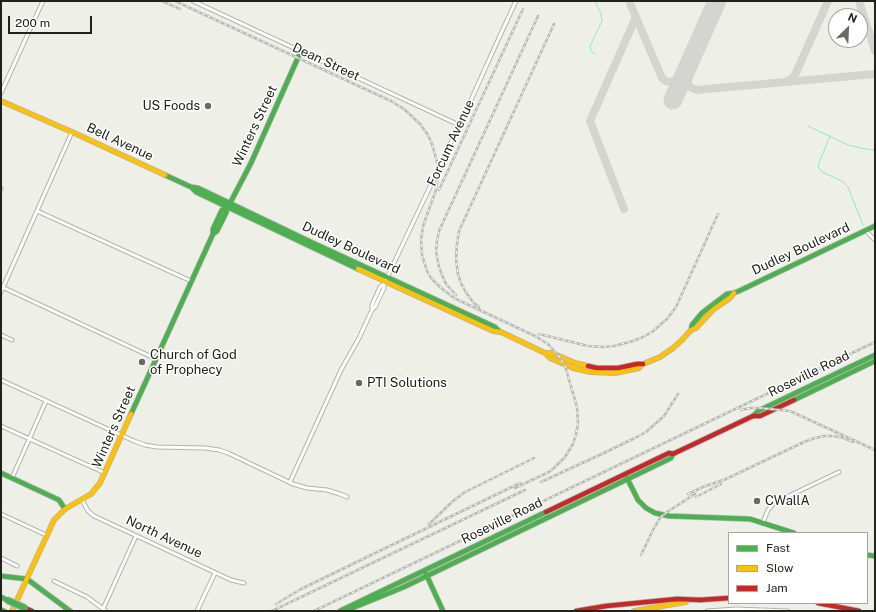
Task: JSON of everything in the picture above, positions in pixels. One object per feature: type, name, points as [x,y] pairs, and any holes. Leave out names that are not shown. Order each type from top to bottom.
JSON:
[{"type":"main road","name":"Winters Street","points":[[12,611],[54,520],[66,508],[91,494],[98,486],[105,473],[212,234],[217,231],[228,206],[252,162],[301,51]]},
{"type":"main road","name":"Bell Avenue","points":[[1,101],[191,187]]},
{"type":"main road","name":"Dudley Boulevard","points":[[191,187],[198,188],[228,206],[385,281],[495,327],[501,332],[545,353],[550,358],[573,368],[590,372],[623,372],[639,368],[643,364],[660,357],[673,348],[691,330],[696,328],[714,309],[730,298],[734,293],[866,231]]},
{"type":"main road","points":[[866,231],[875,226]]},
{"type":"main road","name":"Roseville Road","points":[[345,611],[380,597],[626,477],[669,453],[673,454],[753,416],[758,411],[875,355]]},
{"type":"main road","name":"Roseville Road","points":[[753,416],[760,416],[875,360]]},
{"type":"main road","points":[[1,473],[59,500],[66,508]]},
{"type":"main road","points":[[626,477],[638,500],[646,508],[655,513],[668,516],[748,519],[763,522],[791,532]]},
{"type":"main road","points":[[425,574],[443,611]]},
{"type":"main road","name":"Roseville Road","points":[[340,611],[425,574]]},
{"type":"main road","points":[[1,576],[27,579],[70,611]]},
{"type":"main road","points":[[634,611],[676,603],[728,598]]},
{"type":"main road","points":[[4,599],[32,611]]},
{"type":"main road","points":[[576,611],[623,604],[677,599],[702,600]]},
{"type":"main road","points":[[598,611],[623,604]]},
{"type":"main road","points":[[823,604],[860,611]]},
{"type":"street","points":[[1,94],[43,1]]},
{"type":"street","name":"Dean Street","points":[[193,1],[459,125]]},
{"type":"street","name":"Forcum Avenue","points":[[290,482],[341,370],[359,338],[372,310],[372,305],[380,286],[385,281],[516,1]]},
{"type":"street","points":[[1,292],[72,132]]},
{"type":"street","points":[[37,211],[191,281]]},
{"type":"street","name":"Dudley Boulevard","points":[[866,231],[875,240]]},
{"type":"street","points":[[2,287],[156,359]]},
{"type":"street","points":[[1,335],[12,340]]},
{"type":"street","points":[[1,380],[122,436],[145,445],[219,450],[290,482],[307,488],[328,490],[347,497]]},
{"type":"street","points":[[12,478],[46,401]]},
{"type":"street","points":[[1,426],[105,473]]},
{"type":"street","points":[[763,522],[768,510],[774,503],[839,472]]},
{"type":"street","name":"North Avenue","points":[[82,500],[88,511],[93,516],[230,580],[244,583]]},
{"type":"street","points":[[1,514],[46,535]]},
{"type":"street","points":[[54,581],[87,597],[105,610],[136,536]]},
{"type":"street","points":[[1,558],[17,566]]},
{"type":"street","points":[[197,611],[215,572]]},
{"type":"street","points":[[707,611],[736,609],[788,611]]},
{"type":"waterway","points":[[594,1],[601,13],[602,21],[590,46],[591,51],[595,54]]},
{"type":"waterway","points":[[808,126],[848,145],[875,150]]},
{"type":"waterway","points":[[830,136],[818,167],[822,172],[842,181],[848,187],[863,225]]},
{"type":"taxiway","points":[[629,1],[662,78],[671,82],[683,77]]},
{"type":"taxiway","points":[[787,81],[795,75],[828,1]]},
{"type":"taxiway","points":[[859,1],[875,51]]},
{"type":"taxiway","points":[[624,209],[590,121],[636,17]]},
{"type":"taxiway","points":[[685,75],[690,87],[696,90],[875,74]]},
{"type":"runway","points":[[673,100],[717,1]]},
{"type":"railway","points":[[162,1],[180,9]]},
{"type":"railway","points":[[175,1],[391,101],[404,109],[420,124],[428,135],[437,162],[438,174],[436,190],[423,226],[421,240],[422,255],[427,271],[431,278],[454,298],[535,336],[548,344],[565,366],[577,407],[578,424],[576,434],[573,444],[565,457],[549,472],[515,488]]},
{"type":"railway","points":[[439,190],[523,9]]},
{"type":"railway","points":[[456,295],[446,284],[439,267],[436,251],[439,231],[538,16]]},
{"type":"railway","points":[[479,307],[473,302],[465,291],[458,274],[456,259],[459,231],[554,24]]},
{"type":"railway","points":[[539,334],[588,346],[603,347],[633,341],[652,332],[667,319],[676,307],[718,214]]},
{"type":"railway","points":[[314,611],[875,342]]},
{"type":"railway","points":[[541,482],[646,432],[664,416],[678,394]]},
{"type":"railway","points":[[741,410],[760,408],[790,411],[875,450]]},
{"type":"railway","points":[[688,494],[726,479],[815,438],[833,436],[844,438],[853,442]]},
{"type":"railway","points":[[429,524],[453,501],[465,492],[534,458]]},
{"type":"railway","points":[[276,604],[301,589],[520,483]]},
{"type":"railway","points":[[696,497],[721,484]]},
{"type":"railway","points":[[272,611],[525,490]]},
{"type":"railway","points":[[641,555],[660,518],[695,494]]},
{"type":"traffic: fast","points":[[213,234],[217,231],[251,163],[301,51]]},
{"type":"traffic: fast","points":[[165,175],[191,187],[196,192],[358,269]]},
{"type":"traffic: fast","points":[[191,187],[198,188],[495,327],[500,332]]},
{"type":"traffic: fast","points":[[131,414],[213,234],[213,229],[222,210],[227,209]]},
{"type":"traffic: fast","points":[[691,330],[692,325],[702,313],[727,294],[739,291],[875,226]]},
{"type":"traffic: fast","points":[[753,416],[758,411],[875,355]]},
{"type":"traffic: fast","points":[[794,400],[875,361]]},
{"type":"traffic: fast","points":[[345,611],[404,587],[667,460],[675,453]]},
{"type":"traffic: fast","points":[[1,473],[59,500],[65,509]]},
{"type":"traffic: fast","points":[[627,478],[638,500],[646,508],[655,513],[669,516],[750,519],[791,532]]},
{"type":"traffic: fast","points":[[340,611],[546,512]]},
{"type":"traffic: fast","points":[[868,555],[875,556]]},
{"type":"traffic: fast","points":[[426,574],[443,611]]},
{"type":"traffic: fast","points":[[1,576],[27,579],[70,611]]},
{"type":"traffic: fast","points":[[1,597],[7,600]]},
{"type":"traffic: fast","points":[[7,600],[25,608]]},
{"type":"traffic: slow","points":[[1,101],[165,175]]},
{"type":"traffic: slow","points":[[358,269],[493,331],[501,332],[545,353],[552,353],[575,363],[588,366]]},
{"type":"traffic: slow","points":[[545,353],[550,358],[573,368],[590,372],[615,373],[639,368],[643,364],[660,357],[673,348],[691,330],[696,328],[714,309],[730,298],[734,293]]},
{"type":"traffic: slow","points":[[12,611],[54,520],[65,509],[91,494],[100,483],[131,414]]},
{"type":"traffic: slow","points":[[634,611],[686,602]]},
{"type":"traffic: jam","points":[[588,366],[597,368],[618,368],[643,364]]},
{"type":"traffic: jam","points":[[675,453],[753,416],[760,416],[794,400]]},
{"type":"traffic: jam","points":[[546,512],[669,453],[673,454]]},
{"type":"traffic: jam","points":[[699,600],[728,598]]},
{"type":"traffic: jam","points":[[576,611],[606,606],[677,599],[702,600]]},
{"type":"traffic: jam","points":[[823,604],[859,611]]},
{"type":"traffic: jam","points":[[25,608],[32,611]]},
{"type":"place","name":"US Foods","points":[[208,106]]},
{"type":"place","name":"Church of God of Prophecy","points":[[142,362]]},
{"type":"place","name":"PTI Solutions","points":[[359,383]]},
{"type":"place","name":"CWallA","points":[[757,501]]}]
